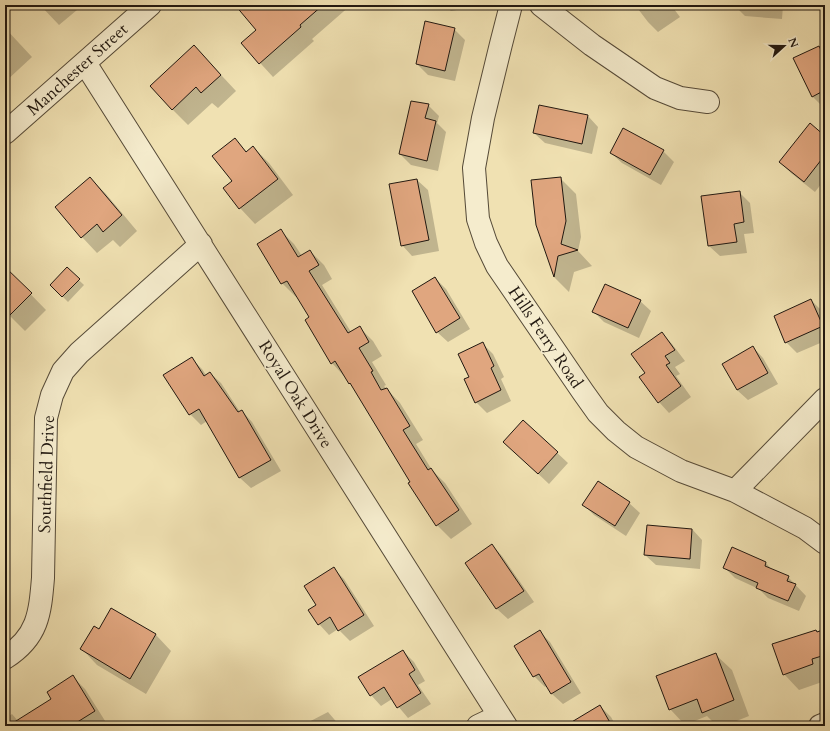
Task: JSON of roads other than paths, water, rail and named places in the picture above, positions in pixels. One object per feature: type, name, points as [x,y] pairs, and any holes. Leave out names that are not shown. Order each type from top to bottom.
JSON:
[{"type":"street","name":"Manchester Street","points":[[5,133],[150,5]]},
{"type":"street","name":"Hills Ferry Road","points":[[511,5],[500,44],[483,118],[474,168],[478,219],[486,243],[497,266],[583,392],[598,412],[616,431],[636,447],[681,471],[735,491],[805,528],[825,543]]},
{"type":"street","points":[[541,5],[592,44],[655,88],[680,98],[708,102]]},
{"type":"street","name":"Royal Oak Drive","points":[[85,63],[502,721]]},
{"type":"street","name":"Southfield Drive","points":[[5,658],[18,650],[34,629],[40,604],[43,578],[46,418],[52,395],[63,371],[79,353],[201,244]]},
{"type":"street","points":[[735,491],[825,399]]},
{"type":"street","points":[[478,726],[502,721]]},
{"type":"street","points":[[820,726],[825,724]]}]
